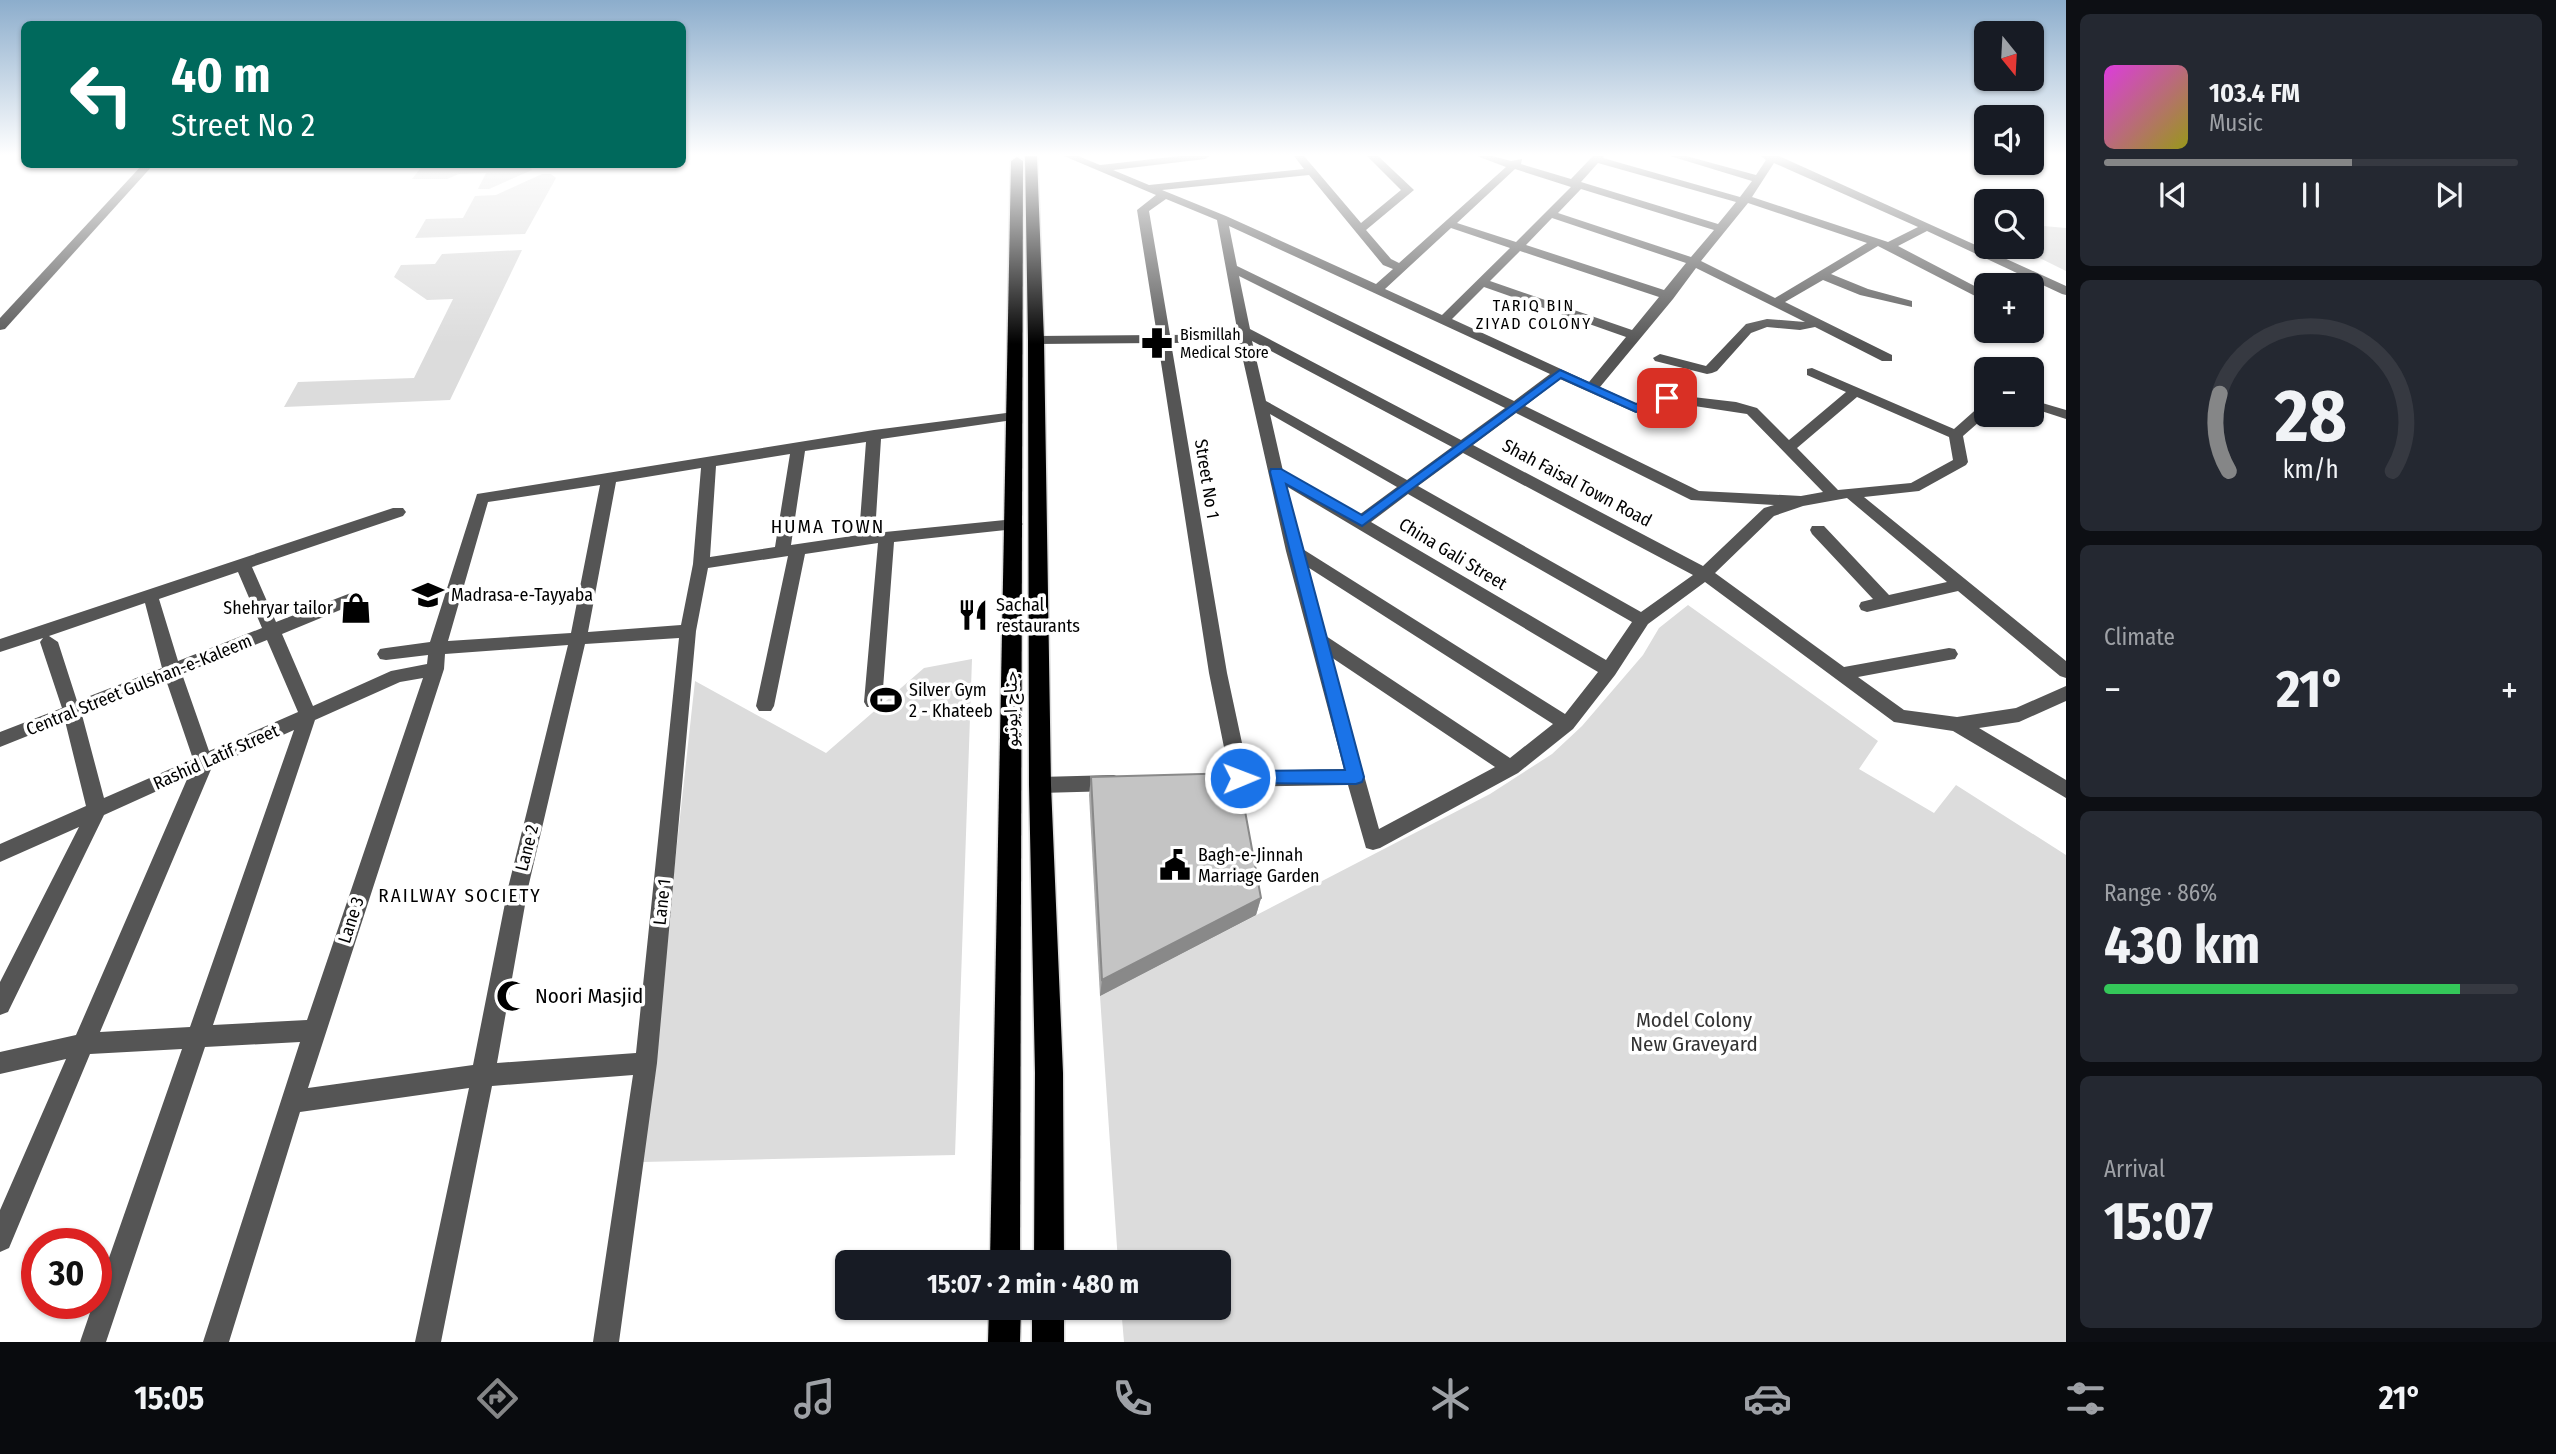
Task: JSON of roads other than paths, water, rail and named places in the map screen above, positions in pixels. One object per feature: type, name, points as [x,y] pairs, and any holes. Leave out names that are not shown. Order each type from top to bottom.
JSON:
[{"type":"highway","name":"جناح ایونیو","points":[[1005,1250],[1016,219]]},
{"type":"highway","name":"جناح ایونیو","points":[[1033,219],[1040,785],[1049,1073],[1049,1250]]},
{"type":"highway","points":[[1004,1342],[1005,1320]]},
{"type":"highway","points":[[1048,1320],[1048,1342]]},
{"type":"street","points":[[0,326],[99,219]]},
{"type":"street","name":"Street No 1","points":[[1145,219],[1166,338],[1218,673],[1240,778]]},
{"type":"street","points":[[1222,219],[1230,267],[1294,551],[1373,842],[1511,768],[1567,724],[1609,670],[1642,620],[1705,574],[1769,512],[1801,501],[1842,494],[1914,488],[1961,462],[1956,435]]},
{"type":"street","points":[[1223,219],[1379,288],[1636,409],[1667,398],[1736,406],[1752,411],[1788,448],[1842,494],[2066,671]]},
{"type":"street","points":[[1351,219],[1387,262],[1401,268]]},
{"type":"street","points":[[1360,229],[1373,219]]},
{"type":"street","points":[[1379,288],[1456,219]]},
{"type":"street","points":[[1445,319],[1545,219]]},
{"type":"street","points":[[1564,219],[1694,262],[1887,358]]},
{"type":"street","points":[[1689,219],[1720,228]]},
{"type":"street","points":[[1592,388],[1669,296],[1728,219]]},
{"type":"street","points":[[1803,219],[1883,244],[1974,290]]},
{"type":"street","points":[[1910,219],[2066,291]]},
{"type":"street","points":[[1450,224],[1669,296]]},
{"type":"street","points":[[1775,303],[1822,275],[1926,226]]},
{"type":"street","points":[[1230,267],[1696,496],[1801,501]]},
{"type":"street","points":[[1822,275],[1864,292],[1908,304]]},
{"type":"street","points":[[1482,282],[1636,336]]},
{"type":"street","points":[[1660,358],[1707,370],[1712,368],[1749,327],[1765,323],[1807,328],[1816,323]]},
{"type":"street","points":[[1036,340],[1245,334]]},
{"type":"street","name":"Shah Faisal Town Road","points":[[1245,334],[1464,445],[1705,574],[1900,718],[1957,724]]},
{"type":"street","points":[[1812,372],[1956,435]]},
{"type":"street","points":[[1362,521],[1560,373]]},
{"type":"street","points":[[1788,448],[1856,390]]},
{"type":"street","points":[[1260,403],[1642,620]]},
{"type":"street","points":[[2044,408],[2066,415]]},
{"type":"street","points":[[609,480],[874,434],[1014,416]]},
{"type":"street","points":[[1956,435],[1974,419]]},
{"type":"street","points":[[867,539],[874,434]]},
{"type":"street","points":[[765,706],[790,550],[798,447]]},
{"type":"street","name":"Lane 1","points":[[606,1342],[646,1063],[685,686],[688,631],[701,564],[709,462]]},
{"type":"street","name":"China Gali Street","points":[[1276,472],[1609,670]]},
{"type":"street","name":"Lane 3","points":[[216,1342],[314,1030],[436,658],[482,498],[609,480]]},
{"type":"street","name":"Lane 2","points":[[428,1342],[518,888],[578,638],[609,480]]},
{"type":"street","points":[[0,646],[398,512]]},
{"type":"street","points":[[701,564],[867,539],[1015,524]]},
{"type":"street","points":[[1818,530],[1886,601]]},
{"type":"street","points":[[873,702],[886,537]]},
{"type":"street","points":[[1294,551],[1567,724]]},
{"type":"street","points":[[93,1342],[308,715],[246,571]]},
{"type":"street","points":[[1867,606],[1959,585]]},
{"type":"street","name":"Central Street Gulshan-e-Kaleem","points":[[0,740],[356,597]]},
{"type":"street","points":[[0,1239],[205,763],[172,672],[153,603]]},
{"type":"street","points":[[386,654],[436,658],[578,638],[688,631]]},
{"type":"street","points":[[1318,639],[1511,768]]},
{"type":"street","points":[[0,1004],[97,810],[72,712],[49,642]]},
{"type":"street","points":[[1839,674],[1950,654]]},
{"type":"street","name":"Rashid Latif Street","points":[[0,853],[436,658]]},
{"type":"street","points":[[1957,724],[2019,715],[2065,694]]},
{"type":"street","points":[[1957,724],[2066,790]]},
{"type":"street","points":[[1213,779],[1356,777]]},
{"type":"street","points":[[1040,785],[1133,782]]},
{"type":"street","points":[[0,1063],[83,1044],[314,1030]]},
{"type":"street","points":[[292,1102],[483,1075],[646,1063]]},
{"type":"place","name":"Bismillah Medical Store","points":[[1157,343]]},
{"type":"place","name":"Madrasa-e-Tayyaba","points":[[428,595]]},
{"type":"place","name":"Shehryar tailor","points":[[356,608]]},
{"type":"place","name":"Sachal restaurants","points":[[973,615]]},
{"type":"place","name":"Silver Gym 2 - Khateeb","points":[[886,700]]},
{"type":"place","name":"Bagh-e-Jinnah Marriage Garden","points":[[1175,865]]},
{"type":"place","name":"Noori Masjid","points":[[512,996]]},
{"type":"district","name":"TARIQ BIN ZIYAD COLONY","points":[[1534,314]]},
{"type":"district","name":"HUMA TOWN","points":[[828,526]]},
{"type":"district","name":"RAILWAY SOCIETY","points":[[460,895]]},
{"type":"park label","name":"Model Colony New Graveyard","points":[[1694,1032]]}]
